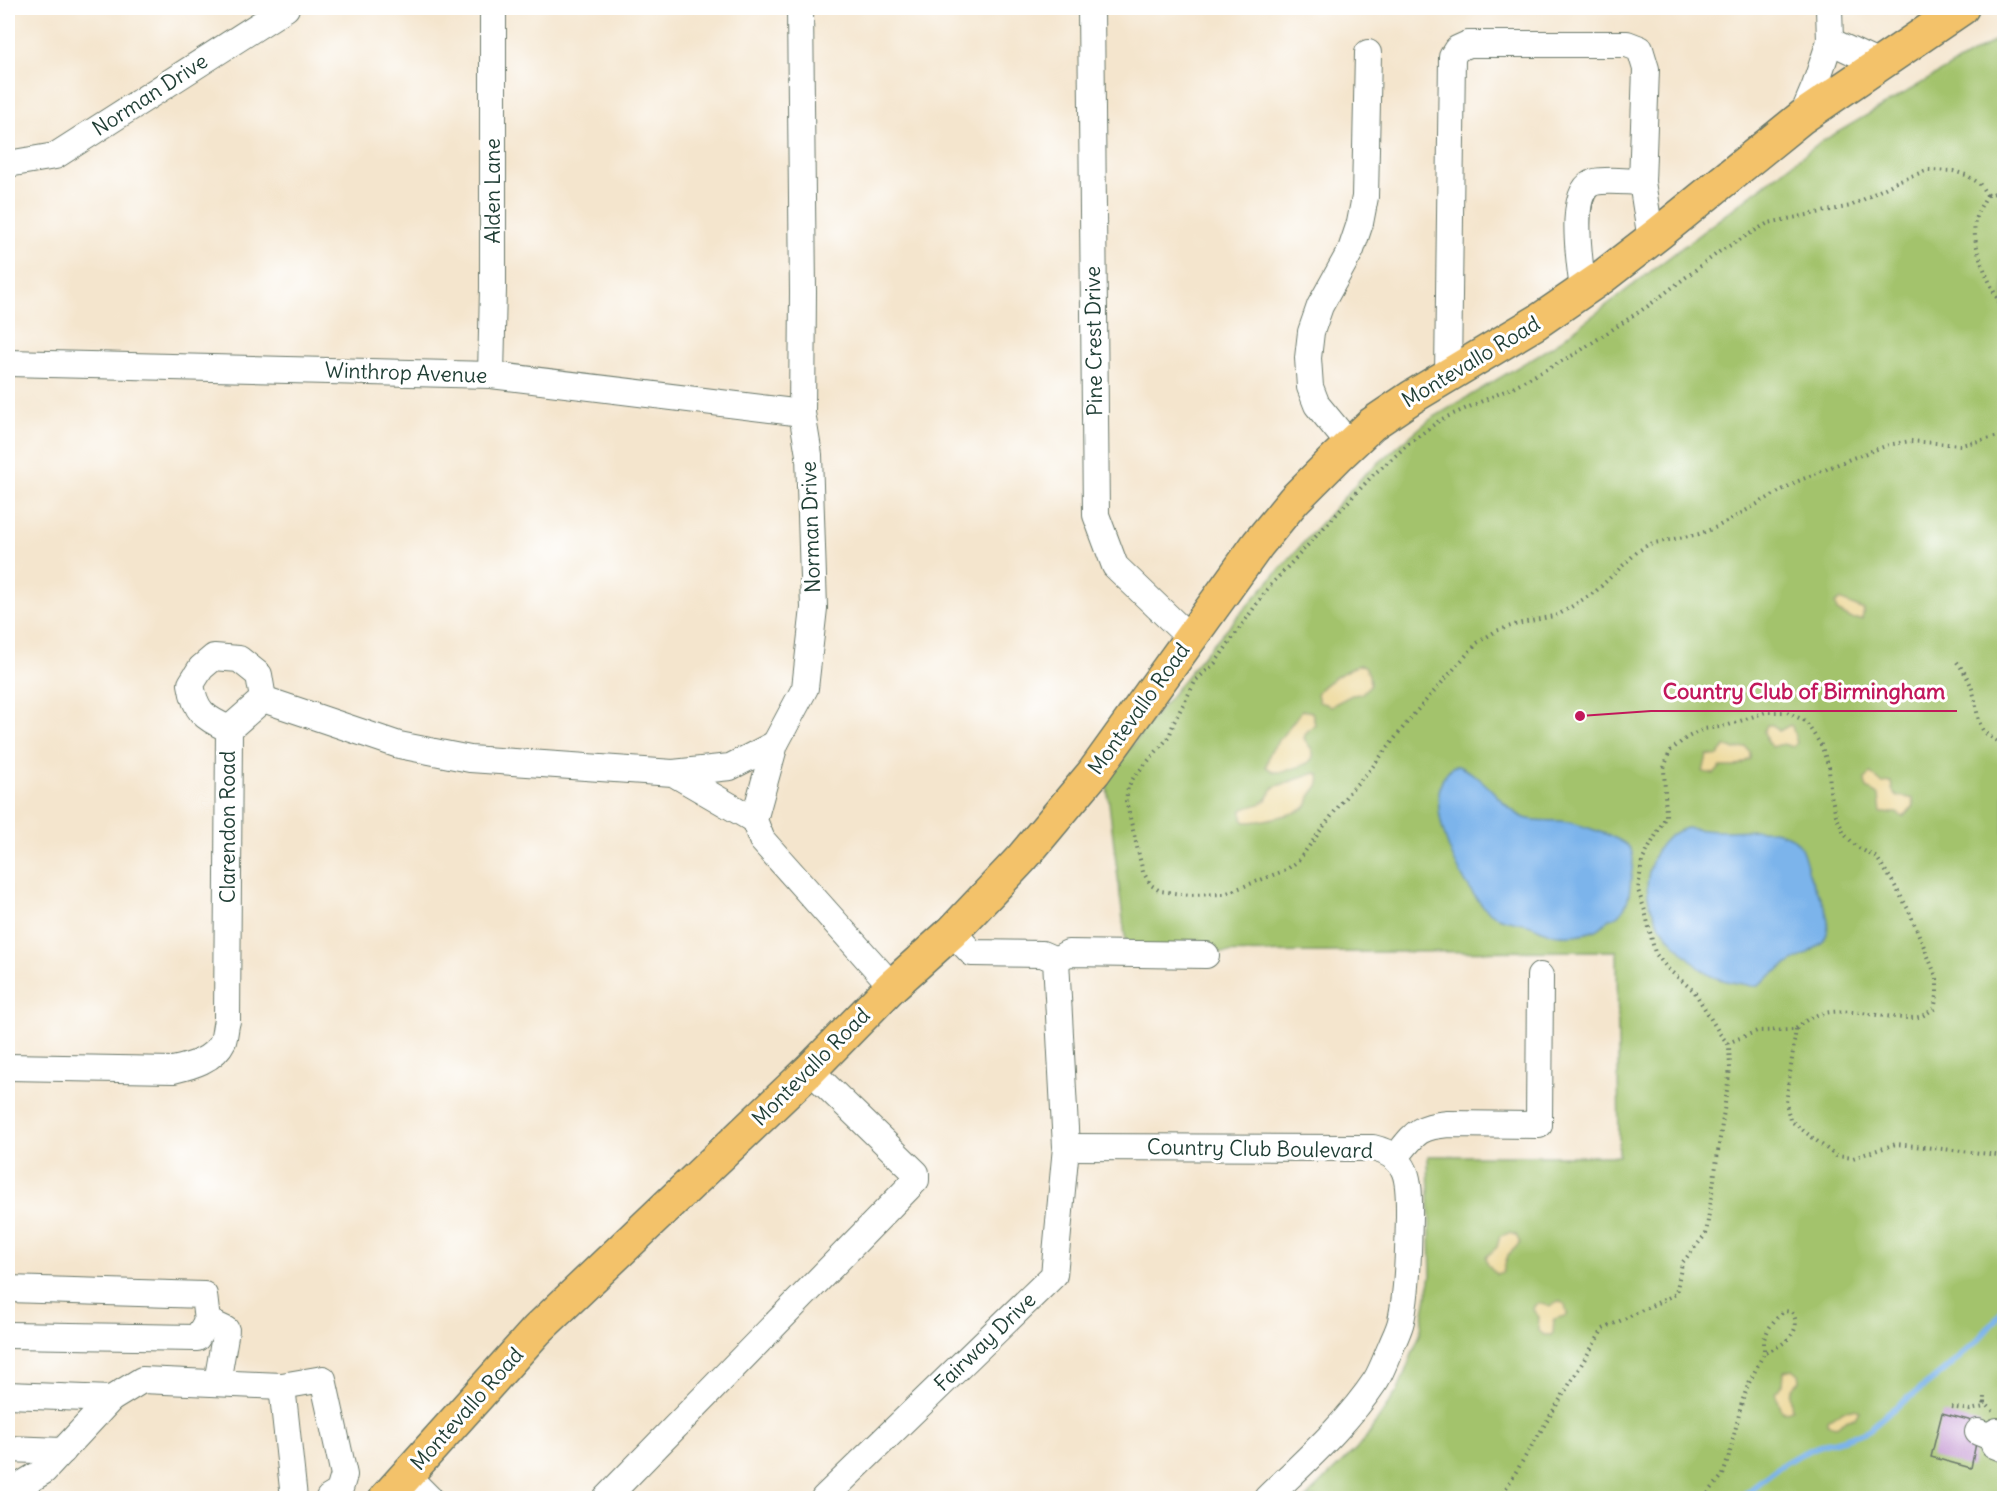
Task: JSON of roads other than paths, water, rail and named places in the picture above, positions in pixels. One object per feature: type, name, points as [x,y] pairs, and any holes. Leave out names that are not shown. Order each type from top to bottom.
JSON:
[{"type":"main road","name":"Montevallo Road","points":[[396,1487],[537,1330],[810,1070],[892,986],[952,932],[1022,858],[1094,772],[1258,544],[1294,500],[1372,424],[1583,291],[1651,240],[1802,117],[1962,8]]},
{"type":"street","name":"Norman Drive","points":[[8,164],[55,156],[286,8]]},
{"type":"street","name":"Alden Lane","points":[[491,375],[493,8]]},
{"type":"street","name":"Norman Drive","points":[[754,820],[775,744],[805,687],[814,608],[808,455],[802,413],[800,8]]},
{"type":"street","name":"Pine Crest Drive","points":[[1091,8],[1096,515],[1115,566],[1190,638]]},
{"type":"street","points":[[1802,117],[1830,41],[1828,8]]},
{"type":"street","points":[[1830,41],[1879,64]]},
{"type":"street","points":[[1448,375],[1452,57],[1457,50],[1468,44],[1628,44],[1640,50],[1646,69],[1642,182],[1651,240]]},
{"type":"street","points":[[1350,445],[1317,405],[1310,387],[1308,358],[1311,332],[1320,306],[1352,250],[1360,223],[1365,197],[1368,53]]},
{"type":"street","points":[[1583,291],[1577,214],[1584,188],[1595,182],[1642,182]]},
{"type":"street","name":"Winthrop Avenue","points":[[8,363],[491,375],[802,413]]},
{"type":"street","points":[[229,729],[212,722],[201,712],[194,701],[191,684],[201,668],[214,657],[240,659],[259,675],[263,699],[399,746],[470,759],[674,773],[730,767],[775,744]]},
{"type":"street","name":"Clarendon Road","points":[[8,1067],[173,1070],[195,1065],[209,1056],[222,1042],[227,1021],[229,729],[263,699]]},
{"type":"street","points":[[674,773],[754,820],[762,840],[892,986]]},
{"type":"street","points":[[952,932],[972,953],[1042,954],[1056,960]]},
{"type":"street","points":[[1056,960],[1068,952],[1206,955]]},
{"type":"street","points":[[1056,960],[1066,1147]]},
{"type":"street","points":[[1395,1158],[1416,1133],[1424,1128],[1448,1124],[1539,1125],[1540,976]]},
{"type":"street","points":[[606,1498],[916,1180],[916,1173],[810,1070]]},
{"type":"street","name":"Country Club Boulevard","points":[[1066,1147],[1373,1148],[1384,1151],[1395,1158],[1407,1172],[1409,1194],[1407,1275],[1401,1323],[1377,1378],[1354,1409],[1267,1498]]},
{"type":"street","name":"Fairway Drive","points":[[824,1498],[1054,1275],[1066,1147]]},
{"type":"street","points":[[8,1289],[204,1295],[202,1330]]},
{"type":"street","points":[[8,1335],[226,1330],[217,1383]]},
{"type":"street","points":[[8,1493],[44,1471],[111,1399],[142,1380],[282,1386],[322,1379],[344,1475],[339,1492],[329,1498]]},
{"type":"street","points":[[282,1386],[294,1498]]},
{"type":"street","points":[[8,1395],[111,1399]]},
{"type":"street","points":[[1978,1432],[1988,1436],[1997,1431],[1994,1445],[2004,1449]]},
{"type":"street","points":[[8,1449],[63,1451]]},
{"type":"street","points":[[396,1487],[429,1498]]},
{"type":"water","points":[[1454,766],[1475,775],[1512,810],[1525,818],[1561,821],[1577,825],[1610,836],[1627,845],[1632,853],[1633,864],[1628,897],[1622,911],[1596,930],[1565,935],[1553,934],[1531,925],[1504,919],[1488,911],[1477,899],[1455,862],[1440,817],[1439,796],[1443,779]]},
{"type":"water","points":[[1686,828],[1714,831],[1771,831],[1793,838],[1800,846],[1826,911],[1828,932],[1819,945],[1758,985],[1721,980],[1701,969],[1676,945],[1660,925],[1649,902],[1647,889],[1648,876],[1657,850],[1669,836]]},
{"type":"waterway","points":[[1740,1498],[1774,1470],[1802,1453],[1871,1428],[1936,1378],[1966,1351],[1981,1337],[2004,1308]]},
{"type":"place","name":"Country Club of Birmingham","points":[[1580,716]]}]
